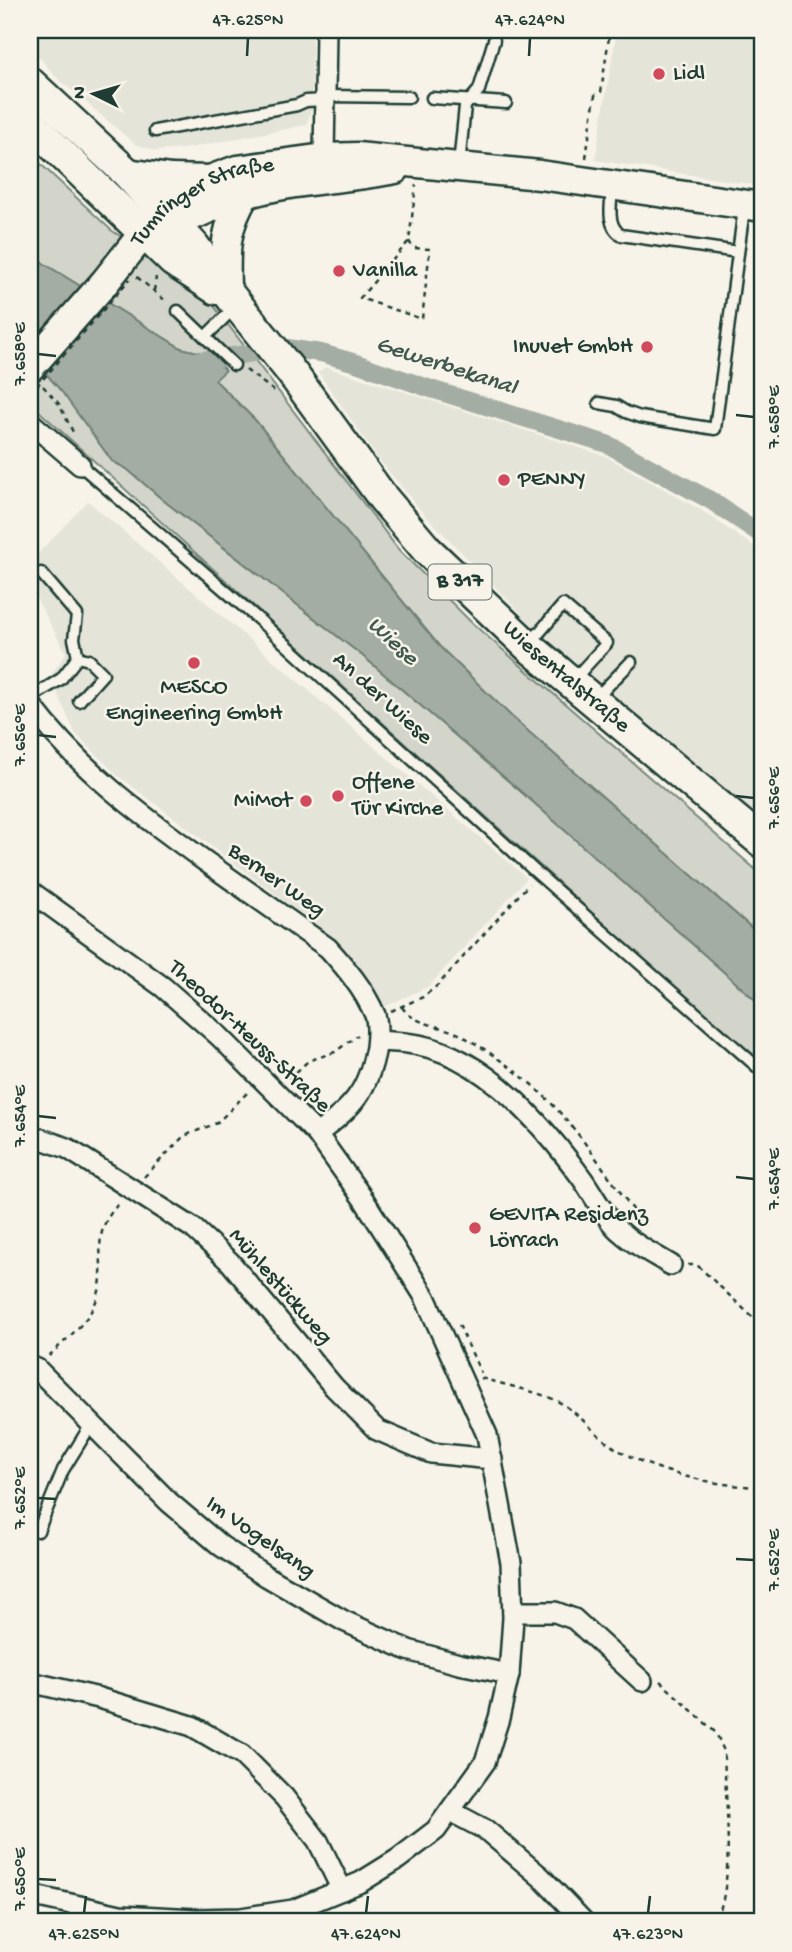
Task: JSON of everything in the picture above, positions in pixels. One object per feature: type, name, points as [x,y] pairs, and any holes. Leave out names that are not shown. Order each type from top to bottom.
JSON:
[{"type":"main road","name":"B 317","points":[[30,83],[127,173],[194,246],[232,297]]},
{"type":"main road","name":"B 317","points":[[30,123],[173,261],[232,297]]},
{"type":"main road","name":"Tumringer Straße","points":[[143,234],[168,217],[209,180],[253,166],[323,169],[357,176],[418,164],[459,166],[582,180],[753,206]]},
{"type":"main road","name":"Tumringer Straße","points":[[168,217],[285,184],[323,169]]},
{"type":"main road","points":[[127,173],[171,179],[209,180]]},
{"type":"main road","points":[[232,297],[227,235],[234,213],[245,194]]},
{"type":"main road","points":[[33,374],[117,280],[143,234]]},
{"type":"main road","name":"Wiesentalstraße","points":[[232,297],[261,331],[279,377],[427,550],[528,646],[762,842]]},
{"type":"street","points":[[323,169],[326,30]]},
{"type":"street","name":"An der Wiese","points":[[30,422],[80,466]]},
{"type":"street","name":"Berner Weg","points":[[30,704],[48,728],[85,767],[130,807],[328,948],[355,978],[376,1017],[377,1041],[366,1084],[356,1100],[344,1114],[317,1134]]},
{"type":"street","name":"Theodor-Heuss-Straße","points":[[30,891],[163,987],[269,1084],[317,1134],[364,1200],[425,1297],[487,1435],[511,1563],[513,1612],[509,1674],[485,1762],[436,1830],[398,1859],[361,1882],[293,1910],[240,1918],[196,1920],[120,1915],[30,1895]]},
{"type":"street","points":[[377,1041],[420,1045],[442,1052],[463,1062],[498,1086],[529,1114],[556,1144],[620,1232],[671,1265]]},
{"type":"street","name":"Mühlestückweg","points":[[30,1135],[67,1148],[193,1228],[230,1262],[334,1387],[377,1430],[431,1453],[492,1459]]},
{"type":"street","name":"Im Vogelsang","points":[[33,1367],[169,1502],[221,1546],[266,1576],[344,1621],[408,1650],[509,1674]]},
{"type":"street","points":[[513,1612],[555,1612],[575,1619],[642,1681]]},
{"type":"street","points":[[30,1682],[99,1698],[192,1726],[242,1755],[284,1797],[318,1841],[342,1890]]},
{"type":"street","points":[[450,1811],[486,1830],[541,1877],[584,1922]]},
{"type":"lane","points":[[459,166],[465,106],[479,90],[494,40]]},
{"type":"lane","points":[[156,131],[325,98],[409,97]]},
{"type":"lane","points":[[432,98],[506,103]]},
{"type":"lane","points":[[612,185],[611,220],[615,230],[621,235],[738,252]]},
{"type":"lane","points":[[599,403],[616,406],[640,417],[715,429],[738,252],[753,206]]},
{"type":"lane","points":[[205,337],[232,297]]},
{"type":"lane","points":[[178,312],[234,365]]},
{"type":"lane","name":"An der Wiese","points":[[80,466],[258,620],[538,874],[762,1071]]},
{"type":"lane","points":[[41,573],[77,615],[74,639],[78,657]]},
{"type":"lane","points":[[528,646],[563,605],[607,643],[582,692]]},
{"type":"lane","points":[[30,698],[61,679],[78,657]]},
{"type":"lane","points":[[78,657],[89,660],[103,674],[79,701]]},
{"type":"lane","points":[[582,692],[631,662]]},
{"type":"lane","points":[[37,1531],[64,1470],[92,1423]]},
{"type":"path","points":[[582,180],[595,96],[601,92],[610,30]]},
{"type":"path","points":[[409,241],[360,298],[422,319],[430,249],[412,248],[409,241],[418,164]]},
{"type":"path","points":[[154,291],[158,269]]},
{"type":"path","points":[[135,275],[178,312]]},
{"type":"path","points":[[30,394],[117,280]]},
{"type":"path","points":[[234,365],[243,368],[262,382],[279,377]]},
{"type":"path","points":[[33,374],[60,404],[77,440],[80,466]]},
{"type":"path","points":[[33,1367],[89,1315],[97,1300],[100,1236],[108,1214],[184,1136],[217,1123],[269,1084],[308,1061],[349,1044],[376,1017],[423,997],[438,985],[538,874]]},
{"type":"path","points":[[671,1265],[697,1265],[762,1326]]},
{"type":"path","points":[[755,1317],[762,1309]]},
{"type":"path","points":[[460,1326],[487,1390]]},
{"type":"path","points":[[459,1372],[556,1400],[609,1443],[646,1464],[690,1476],[762,1487]]},
{"type":"path","points":[[642,1681],[659,1680],[716,1733],[724,1751],[727,1873],[722,1908],[715,1922]]},
{"type":"shaded area","points":[[30,30],[312,30],[312,108],[306,125],[183,149],[156,151],[135,144],[55,76],[30,46]]},
{"type":"shaded area","points":[[617,30],[762,30],[762,186],[595,160]]},
{"type":"shaded area","points":[[30,154],[111,230],[201,289],[398,549],[472,623],[762,875],[762,937],[512,717],[439,646],[256,421],[215,380],[202,353],[181,348],[43,263],[30,250]]},
{"type":"shaded area","points":[[30,355],[62,392],[112,461],[127,469],[364,657],[533,802],[762,1006],[762,1067],[40,412],[30,402]]},
{"type":"shaded area","points":[[326,367],[605,456],[701,510],[762,552],[762,830],[581,675],[424,514],[376,456],[318,372]]},
{"type":"shaded area","points":[[88,501],[527,878],[429,986],[382,1008],[363,971],[327,933],[117,775],[75,733],[50,677],[66,653],[30,587],[30,562]]},
{"type":"water","name":"Wiese","points":[[30,250],[43,263],[181,348],[202,353],[209,351],[225,371],[215,380],[256,421],[439,646],[512,717],[762,937],[762,1006],[533,802],[364,657],[127,469],[112,461],[62,392],[30,355]]},
{"type":"waterway","name":"Gewerbekanal","points":[[191,362],[287,348],[321,353],[356,363],[607,444],[710,500],[762,535]]},
{"type":"place","name":"Lidl","points":[[659,74]]},
{"type":"place","name":"Vanilla","points":[[339,271]]},
{"type":"place","name":"Inuvet GmbH","points":[[647,347]]},
{"type":"place","name":"PENNY","points":[[504,480]]},
{"type":"place","name":"MESCO Engineering GmbH","points":[[194,663]]},
{"type":"place","name":"Offene Tür Kirche","points":[[338,796]]},
{"type":"place","name":"MiMot","points":[[306,801]]},
{"type":"place","name":"GEVITA Residenz Lörrach","points":[[475,1228]]}]
